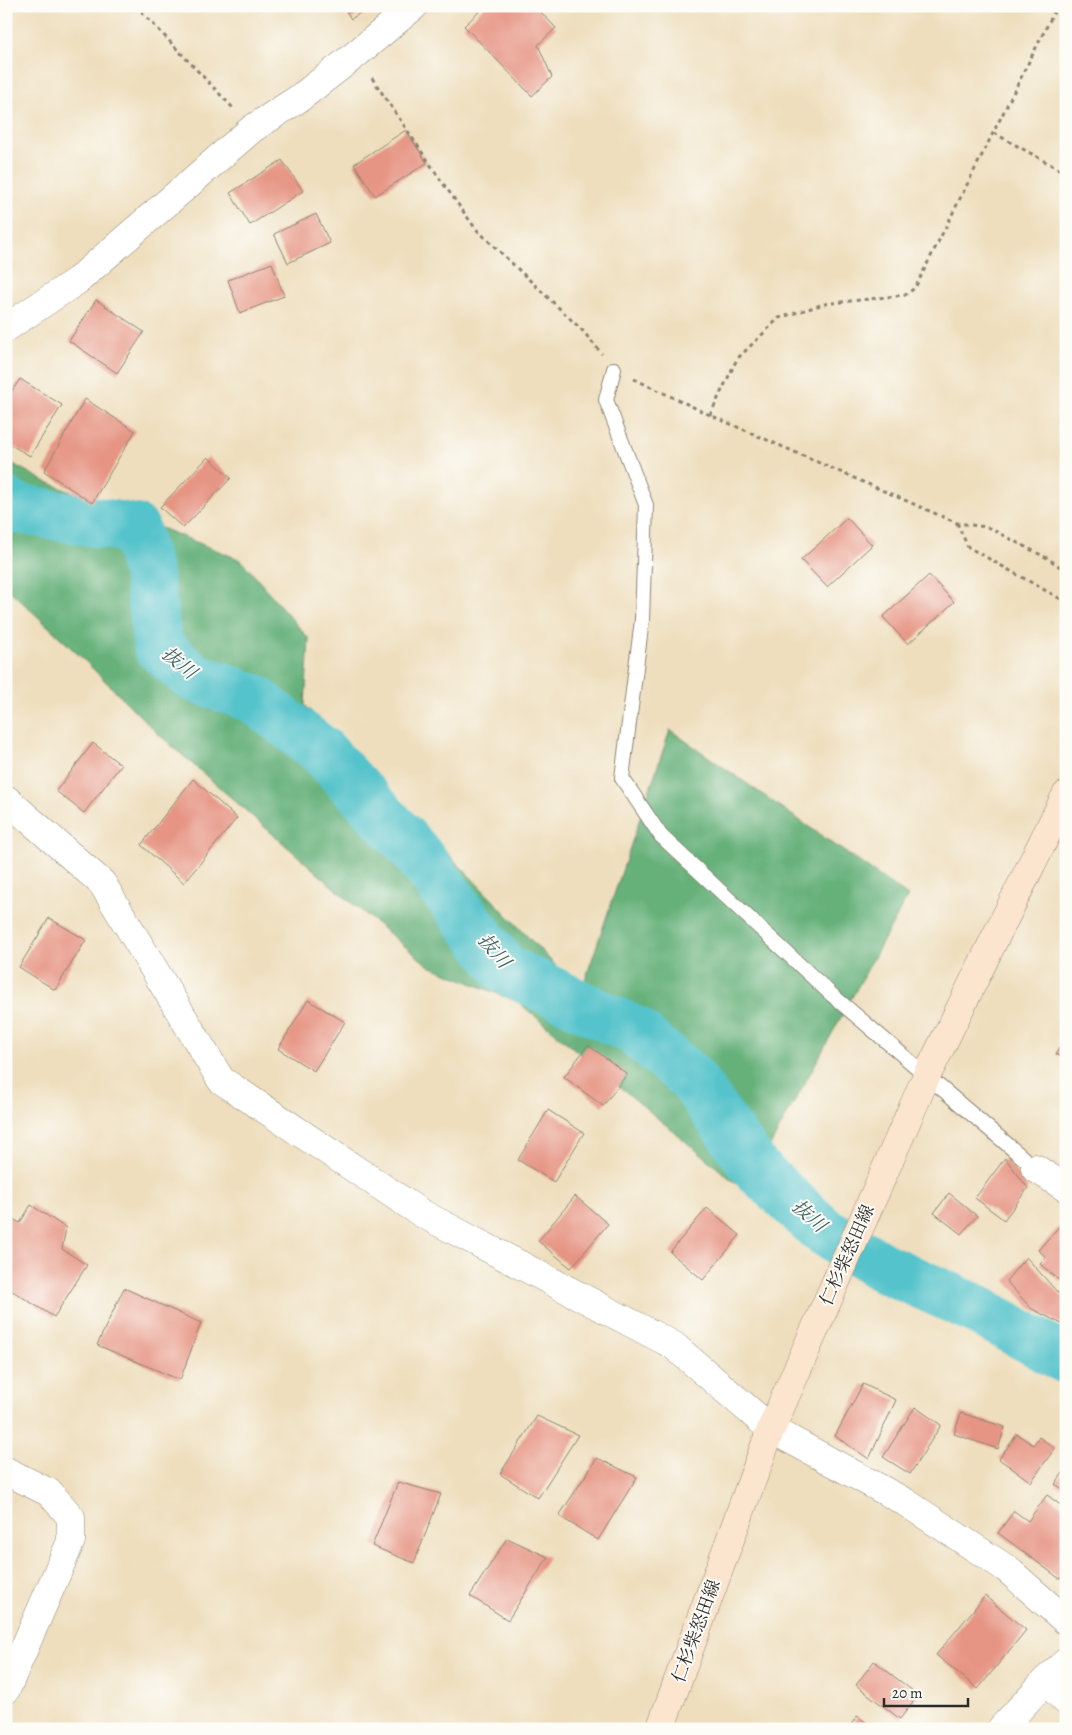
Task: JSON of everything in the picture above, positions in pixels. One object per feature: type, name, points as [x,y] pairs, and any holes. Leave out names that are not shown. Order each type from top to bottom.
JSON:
[{"type":"main road","name":"仁杉柴怒田線","points":[[660,1729],[770,1430],[927,1075],[1066,795]]},
{"type":"street","points":[[6,328],[78,280],[252,129],[301,97],[414,6]]},
{"type":"street","points":[[6,799],[102,883],[221,1080],[421,1213],[673,1345],[770,1430],[905,1502],[1007,1569],[1066,1621]]},
{"type":"street","points":[[1035,1168],[1066,1188]]},
{"type":"street","points":[[6,1472],[50,1492],[71,1517],[71,1540],[6,1690]]},
{"type":"street","points":[[1001,1729],[1045,1681],[1066,1662]]},
{"type":"street","points":[[1045,1681],[1066,1701]]},
{"type":"lane","points":[[614,369],[606,400],[646,505],[642,620],[622,778],[661,836],[832,995],[1035,1168]]},
{"type":"path","points":[[136,6],[252,129]]},
{"type":"path","points":[[710,415],[737,359],[779,318],[824,304],[905,295],[915,288],[1057,6]]},
{"type":"path","points":[[355,55],[476,229],[582,330],[614,369],[710,415],[957,523],[987,528],[1047,558],[1066,571]]},
{"type":"path","points":[[994,133],[1066,173]]},
{"type":"path","points":[[957,523],[968,547],[1066,602]]},
{"type":"green space","points":[[6,460],[44,481],[241,560],[309,639],[305,705],[581,992],[670,730],[908,896],[745,1191],[518,1002],[429,966],[347,899],[157,733],[82,658],[6,587]]},
{"type":"building","points":[[343,6],[371,6],[351,19]]},
{"type":"building","points":[[485,6],[535,6],[556,28],[538,45],[552,77],[532,96],[464,26]]},
{"type":"building","points":[[406,130],[427,163],[375,196],[354,164]]},
{"type":"building","points":[[282,160],[303,191],[250,225],[230,193]]},
{"type":"building","points":[[316,214],[330,243],[288,263],[274,234]]},
{"type":"building","points":[[272,263],[284,296],[240,313],[228,280]]},
{"type":"building","points":[[96,300],[144,332],[117,373],[69,341]]},
{"type":"building","points":[[20,379],[62,405],[30,456],[6,442],[6,400]]},
{"type":"building","points":[[85,399],[135,431],[92,503],[44,471]]},
{"type":"building","points":[[208,457],[231,478],[183,528],[160,507]]},
{"type":"building","points":[[847,518],[872,545],[827,587],[801,560]]},
{"type":"building","points":[[929,575],[954,602],[908,644],[883,617]]},
{"type":"building","points":[[93,743],[121,765],[84,813],[56,791]]},
{"type":"building","points":[[193,779],[237,818],[184,883],[141,845]]},
{"type":"building","points":[[49,918],[86,940],[55,990],[19,967]]},
{"type":"building","points":[[308,1000],[345,1022],[314,1071],[278,1049]]},
{"type":"building","points":[[1066,1034],[1066,1059],[1056,1054]]},
{"type":"building","points":[[588,1045],[627,1074],[603,1106],[564,1077]]},
{"type":"building","points":[[548,1110],[584,1133],[554,1182],[518,1160]]},
{"type":"building","points":[[1005,1158],[1028,1188],[1004,1220],[975,1198]]},
{"type":"building","points":[[949,1193],[977,1216],[961,1234],[934,1213]]},
{"type":"building","points":[[575,1196],[608,1224],[571,1268],[538,1241]]},
{"type":"building","points":[[31,1205],[66,1228],[62,1249],[87,1265],[54,1317],[6,1287],[6,1215],[20,1223]]},
{"type":"building","points":[[707,1208],[740,1235],[703,1280],[670,1252]]},
{"type":"building","points":[[1066,1219],[1066,1275],[1060,1281],[1040,1264],[1046,1257],[1038,1250]]},
{"type":"building","points":[[1026,1257],[1059,1294],[1066,1298],[1066,1326],[1032,1309],[1006,1281]]},
{"type":"building","points":[[124,1288],[201,1323],[180,1380],[97,1345]]},
{"type":"building","points":[[863,1384],[896,1400],[869,1459],[835,1436]]},
{"type":"building","points":[[915,1407],[941,1425],[910,1474],[883,1457]]},
{"type":"building","points":[[961,1413],[1005,1427],[998,1449],[954,1434]]},
{"type":"building","points":[[537,1416],[578,1435],[538,1498],[500,1474]]},
{"type":"building","points":[[1017,1434],[1033,1445],[1039,1437],[1055,1448],[1031,1482],[999,1459]]},
{"type":"building","points":[[597,1458],[637,1477],[598,1540],[559,1516]]},
{"type":"building","points":[[1066,1469],[1066,1491],[1055,1484]]},
{"type":"building","points":[[398,1482],[441,1494],[414,1563],[372,1546]]},
{"type":"building","points":[[1047,1495],[1066,1509],[1066,1547],[1061,1553],[1066,1556],[1066,1571],[1060,1579],[998,1533],[1014,1511],[1028,1521]]},
{"type":"building","points":[[507,1538],[548,1557],[508,1620],[470,1596]]},
{"type":"building","points":[[985,1596],[1026,1630],[978,1689],[936,1655]]},
{"type":"building","points":[[874,1661],[918,1695],[900,1719],[856,1685]]},
{"type":"building","points":[[857,1716],[875,1729],[848,1729]]},
{"type":"waterway","name":"抜川","points":[[6,502],[14,508],[135,529],[148,573],[158,647],[193,677],[253,698],[321,750],[414,850],[505,969],[635,1031],[691,1078],[757,1170],[821,1229],[880,1266],[974,1308],[1066,1359]]}]
